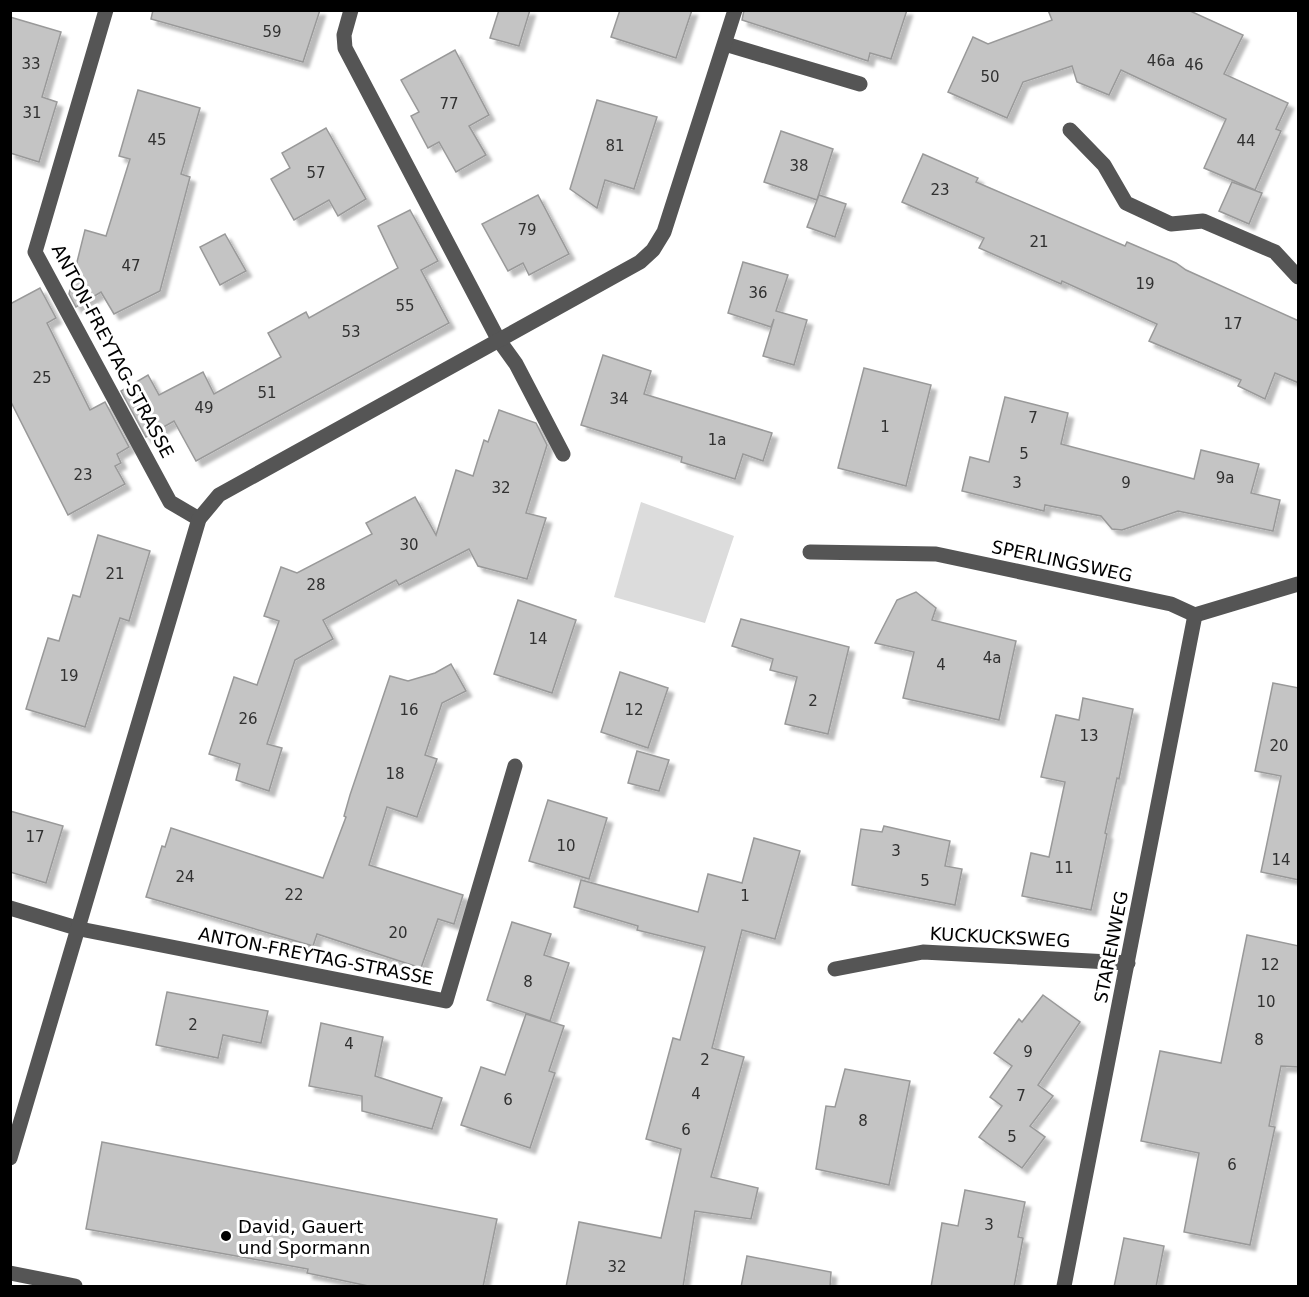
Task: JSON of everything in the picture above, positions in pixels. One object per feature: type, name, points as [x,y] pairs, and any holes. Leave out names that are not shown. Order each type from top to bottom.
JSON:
[{"type":"street","name":"ANTON-FREYTAG-STRASSE","points":[[106,10],[35,252],[170,502],[199,519]]},
{"type":"street","points":[[351,10],[344,35],[345,48],[498,339],[516,364],[563,454]]},
{"type":"street","points":[[10,1158],[80,929],[199,519],[219,495],[640,262],[653,250],[664,232],[735,10]]},
{"type":"street","points":[[725,44],[860,84]]},
{"type":"street","points":[[1070,130],[1104,165],[1126,203],[1171,224],[1203,221],[1275,252],[1299,277]]},
{"type":"street","name":"SPERLINGSWEG","points":[[810,552],[936,554],[1172,604],[1195,615]]},
{"type":"street","points":[[1195,615],[1299,584]]},
{"type":"street","name":"STARENWEG","points":[[1064,1287],[1195,615]]},
{"type":"street","name":"ANTON-FREYTAG-STRASSE","points":[[10,908],[80,929],[446,1001],[515,766]]},
{"type":"street","name":"KUCKUCKSWEG","points":[[835,969],[923,952],[1128,963]]},
{"type":"street","points":[[10,1273],[75,1287]]},
{"type":"shaded area","points":[[641,502],[734,536],[705,623],[614,597]]},
{"type":"building","points":[[153,10],[320,10],[303,62],[151,19]]},
{"type":"building","points":[[499,10],[530,10],[519,46],[490,38]]},
{"type":"building","points":[[620,10],[692,10],[676,58],[611,37]]},
{"type":"building","points":[[744,10],[907,10],[891,59],[870,53],[868,61],[742,20]]},
{"type":"building","points":[[1048,10],[1188,10],[1243,35],[1224,74],[1288,103],[1276,129],[1281,131],[1255,190],[1204,168],[1226,119],[1121,70],[1109,95],[1077,82],[1072,66],[1023,82],[1007,118],[948,92],[973,37],[988,44],[1052,20]]},
{"type":"building","points":[[10,17],[61,32],[42,97],[57,102],[39,162],[10,153]]},
{"type":"building","points":[[455,50],[489,115],[469,126],[486,155],[456,172],[439,142],[428,148],[411,116],[419,112],[401,80]]},
{"type":"building","points":[[138,90],[200,108],[181,174],[190,177],[160,291],[114,314],[101,292],[76,307],[69,294],[85,230],[106,236],[130,159],[119,156]]},
{"type":"building","points":[[597,100],[657,117],[634,189],[605,180],[597,208],[570,189]]},
{"type":"building","points":[[326,128],[366,199],[338,216],[329,200],[294,220],[271,179],[290,168],[282,153]]},
{"type":"building","points":[[781,131],[833,149],[817,200],[764,182]]},
{"type":"building","points":[[923,154],[978,178],[976,182],[1125,246],[1127,242],[1176,263],[1186,270],[1299,321],[1299,383],[1275,373],[1265,399],[1238,386],[1241,380],[1149,341],[1157,324],[1062,281],[1061,284],[979,248],[984,238],[902,202]]},
{"type":"building","points":[[1232,182],[1262,193],[1249,224],[1219,211]]},
{"type":"building","points":[[538,195],[569,254],[529,275],[523,263],[508,271],[482,224]]},
{"type":"building","points":[[819,195],[846,204],[835,237],[807,227]]},
{"type":"building","points":[[410,210],[438,261],[421,270],[449,323],[196,461],[174,421],[146,437],[121,391],[148,375],[159,395],[203,372],[214,394],[281,357],[268,333],[306,312],[309,318],[398,268],[378,226]]},
{"type":"building","points":[[225,234],[246,271],[220,285],[200,247]]},
{"type":"building","points":[[743,262],[788,275],[776,311],[807,320],[794,365],[763,356],[774,319],[771,327],[728,313]]},
{"type":"building","points":[[40,288],[56,318],[47,323],[90,410],[105,402],[129,447],[117,454],[121,463],[115,466],[125,484],[68,515],[10,400],[10,304]]},
{"type":"building","points":[[603,355],[651,371],[644,394],[772,433],[763,461],[743,454],[735,479],[681,462],[682,457],[581,425]]},
{"type":"building","points":[[864,368],[931,385],[906,486],[838,468]]},
{"type":"building","points":[[1005,397],[1068,413],[1061,444],[1194,479],[1201,450],[1259,464],[1251,493],[1280,500],[1273,531],[1178,511],[1122,530],[1112,529],[1101,516],[1045,505],[1044,511],[962,491],[970,457],[989,462]]},
{"type":"building","points":[[499,410],[536,423],[547,445],[526,513],[546,518],[527,579],[478,566],[469,549],[399,585],[396,580],[323,620],[333,639],[295,660],[267,744],[282,748],[269,791],[236,780],[240,764],[209,754],[234,677],[257,685],[279,621],[264,616],[281,567],[297,573],[372,534],[366,523],[415,497],[436,535],[456,470],[473,476],[484,440],[488,442]]},
{"type":"building","points":[[98,535],[150,551],[129,621],[120,618],[85,727],[26,709],[48,638],[59,641],[73,595],[80,597]]},
{"type":"building","points":[[916,592],[936,608],[932,620],[1016,641],[999,720],[903,698],[914,652],[875,643],[897,600]]},
{"type":"building","points":[[518,600],[576,620],[552,693],[494,674]]},
{"type":"building","points":[[741,619],[849,647],[828,734],[785,724],[797,677],[770,670],[773,659],[732,646]]},
{"type":"building","points":[[451,664],[466,691],[442,703],[425,755],[437,759],[417,817],[387,807],[369,865],[463,895],[454,924],[438,919],[421,968],[317,934],[313,946],[146,897],[162,846],[165,847],[171,828],[323,878],[346,817],[344,816],[350,795],[390,676],[408,681],[435,673]]},
{"type":"building","points":[[620,672],[668,688],[648,748],[601,732]]},
{"type":"building","points":[[1273,683],[1299,688],[1299,880],[1261,872],[1281,776],[1255,771]]},
{"type":"building","points":[[1083,698],[1133,709],[1105,833],[1107,834],[1091,910],[1022,896],[1031,853],[1049,857],[1065,782],[1041,777],[1056,715],[1079,720]]},
{"type":"building","points":[[637,751],[669,760],[659,791],[628,783]]},
{"type":"building","points":[[548,800],[607,818],[589,879],[529,861]]},
{"type":"building","points":[[10,811],[63,826],[46,883],[10,872]]},
{"type":"building","points":[[884,826],[950,841],[945,866],[962,869],[955,905],[852,885],[861,829],[882,832]]},
{"type":"building","points":[[754,838],[800,851],[775,939],[742,930],[712,1048],[744,1057],[711,1177],[758,1188],[751,1219],[695,1211],[683,1287],[566,1287],[579,1222],[661,1238],[681,1149],[646,1139],[673,1038],[680,1040],[705,947],[637,930],[638,926],[574,907],[581,880],[698,912],[708,874],[742,883]]},
{"type":"building","points":[[512,922],[551,934],[544,955],[569,963],[550,1021],[487,1000]]},
{"type":"building","points":[[1247,935],[1299,946],[1299,1067],[1281,1066],[1269,1126],[1275,1127],[1250,1245],[1184,1232],[1199,1153],[1141,1141],[1160,1051],[1221,1063]]},
{"type":"building","points":[[167,992],[268,1011],[261,1043],[223,1035],[218,1058],[156,1045]]},
{"type":"building","points":[[1043,995],[1080,1022],[1038,1085],[1053,1096],[1030,1126],[1045,1137],[1022,1168],[979,1137],[1002,1106],[990,1097],[1012,1066],[994,1053],[1019,1019],[1022,1022]]},
{"type":"building","points":[[526,1014],[564,1026],[549,1071],[555,1073],[530,1148],[461,1125],[481,1067],[505,1075]]},
{"type":"building","points":[[321,1023],[383,1037],[375,1076],[442,1098],[432,1129],[362,1111],[362,1096],[309,1086]]},
{"type":"building","points":[[845,1069],[910,1081],[889,1185],[816,1169],[826,1106],[835,1107]]},
{"type":"building","points":[[102,1142],[497,1219],[483,1287],[373,1287],[307,1273],[308,1269],[86,1229]]},
{"type":"building","points":[[965,1190],[1025,1202],[1018,1237],[1023,1238],[1014,1287],[931,1287],[942,1223],[958,1226]]},
{"type":"building","points":[[1124,1238],[1164,1246],[1156,1287],[1114,1287]]},
{"type":"building","points":[[747,1256],[831,1272],[830,1287],[741,1287]]},
{"type":"place","name":"David, Gauert und Spormann","points":[[226,1236]]}]
